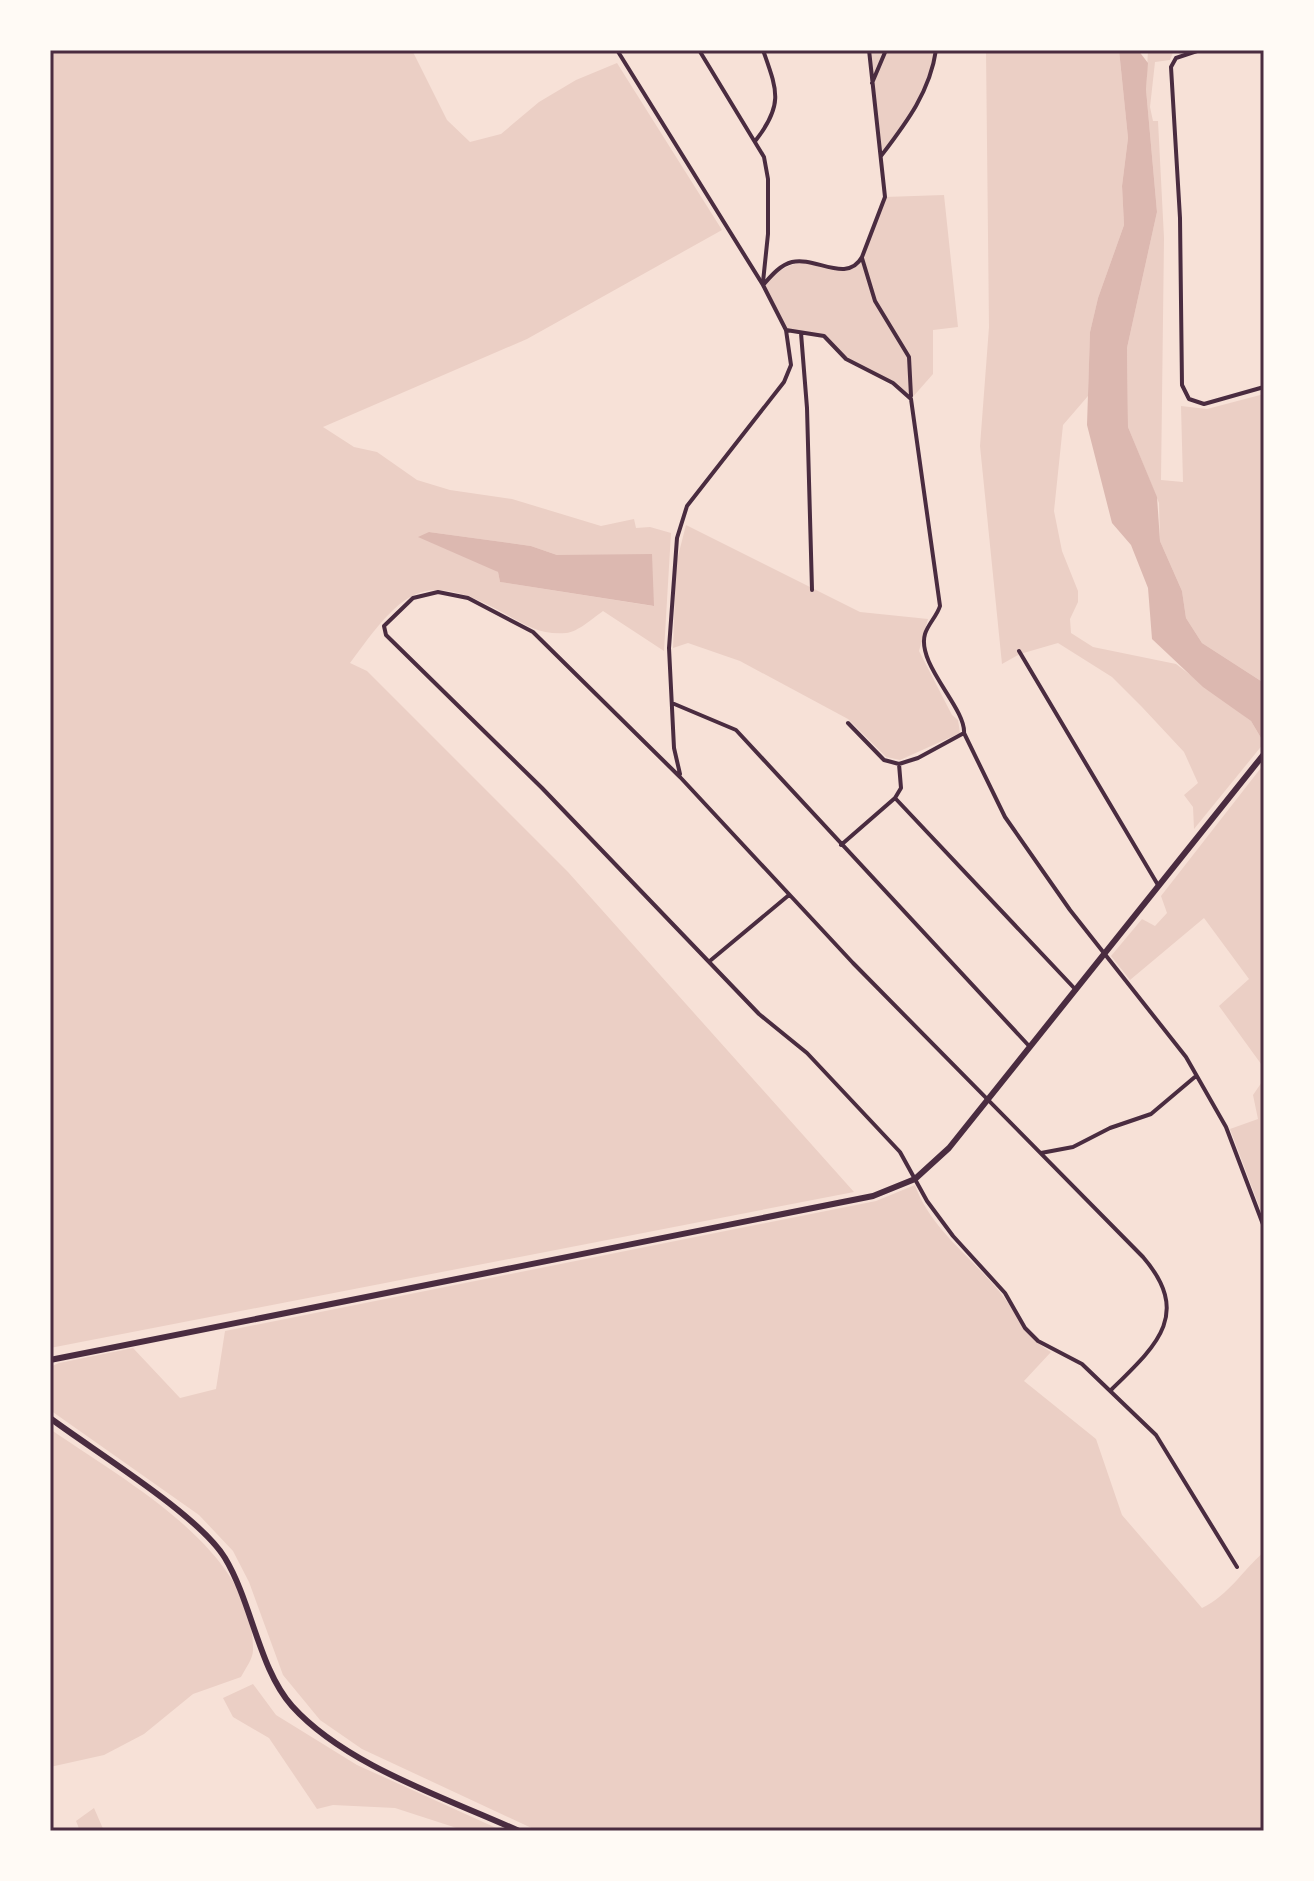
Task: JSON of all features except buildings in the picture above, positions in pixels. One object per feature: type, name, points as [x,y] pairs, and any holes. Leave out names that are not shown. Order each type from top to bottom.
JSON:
[{"type":"main road","points":[[50,1360],[873,1196],[915,1179],[949,1148],[1264,754]]},
{"type":"main road","points":[[50,1418],[211,1539],[240,1585],[274,1681],[313,1726],[357,1755],[519,1831]]},
{"type":"street","points":[[617,50],[763,285],[786,330],[791,365],[784,382],[687,506],[677,538],[669,648],[674,748],[680,777]]},
{"type":"street","points":[[699,50],[756,140],[768,179],[763,285]]},
{"type":"street","points":[[756,140],[770,121],[777,92],[763,50]]},
{"type":"street","points":[[763,285],[788,263],[799,261],[847,270],[858,264],[862,257],[885,197],[870,85],[869,50]]},
{"type":"street","points":[[870,85],[886,50]]},
{"type":"street","points":[[881,156],[916,109],[933,67],[936,50]]},
{"type":"street","points":[[1200,50],[1176,58],[1171,67],[1180,218],[1182,385],[1189,399],[1204,404],[1264,387]]},
{"type":"street","points":[[862,257],[875,301],[909,357],[911,399],[940,606],[925,632],[924,650],[945,696],[965,725],[964,733],[1005,817],[1105,955],[1174,1040],[1196,1076],[1226,1127],[1264,1227]]},
{"type":"street","points":[[786,330],[824,336],[846,359],[893,383],[911,399]]},
{"type":"street","points":[[801,332],[807,408],[812,590]]},
{"type":"street","points":[[1112,1389],[1146,1355],[1166,1324],[1165,1288],[1143,1257],[789,895],[680,777],[533,632],[453,594],[438,592],[413,598],[390,618],[384,626],[386,635],[711,960],[719,973],[759,1014],[807,1053],[889,1141],[953,1236],[1005,1293],[1025,1328],[1038,1341],[1071,1355],[1112,1389],[1156,1435],[1237,1567]]},
{"type":"street","points":[[1019,651],[1159,888]]},
{"type":"street","points":[[672,702],[736,730],[1030,1047]]},
{"type":"street","points":[[848,723],[884,760],[899,764],[918,758],[964,733]]},
{"type":"street","points":[[841,845],[895,798],[901,788],[899,764]]},
{"type":"street","points":[[895,798],[1076,990]]},
{"type":"street","points":[[711,960],[789,895]]},
{"type":"street","points":[[1041,1153],[1073,1147],[1110,1128],[1151,1114],[1196,1076]]},
{"type":"shaded area","points":[[50,50],[412,50],[447,120],[470,142],[501,134],[539,102],[576,80],[617,63],[722,230],[527,339],[323,427],[354,447],[377,452],[417,480],[450,490],[512,499],[601,526],[634,519],[636,528],[650,527],[671,533],[664,651],[603,611],[575,630],[550,633],[529,627],[455,592],[435,590],[417,594],[401,603],[385,618],[350,663],[367,671],[568,872],[854,1192],[50,1348]],"holes":[[[429,532],[531,546],[557,555],[603,557],[653,606],[500,582],[498,572]]]},
{"type":"shaded area","points":[[869,50],[936,50],[923,93],[881,156]]},
{"type":"shaded area","points":[[986,50],[1119,50],[1128,138],[1122,186],[1124,225],[1098,298],[1090,332],[1088,396],[1063,425],[1054,511],[1062,551],[1078,591],[1078,602],[1070,619],[1071,633],[1093,647],[1176,664],[1251,721],[1264,743],[1194,829],[1193,807],[1184,795],[1198,783],[1184,752],[1112,677],[1058,643],[1020,654],[1002,664],[980,446],[989,327]]},
{"type":"shaded area","points":[[1119,50],[1138,50],[1148,63],[1146,89],[1157,212],[1127,348],[1128,427],[1157,497],[1160,541],[1182,591],[1186,618],[1202,643],[1264,683],[1264,743],[1251,721],[1203,687],[1152,639],[1148,588],[1131,545],[1112,523],[1087,425],[1090,332],[1098,298],[1124,225],[1122,186],[1128,138]]},
{"type":"shaded area","points":[[1148,50],[1174,50],[1170,60],[1155,62],[1150,107],[1153,121],[1158,121],[1164,238],[1161,480],[1183,482],[1181,406],[1207,409],[1264,394],[1264,683],[1202,643],[1186,618],[1182,591],[1160,541],[1159,503],[1128,427],[1127,348],[1157,212],[1146,89]]},
{"type":"shaded area","points":[[944,195],[958,327],[933,330],[933,374],[911,399],[893,383],[846,359],[824,336],[786,330],[763,285],[779,271],[804,263],[834,269],[858,264],[885,197]]},
{"type":"shaded area","points":[[686,525],[860,612],[928,619],[919,651],[952,715],[958,720],[960,733],[900,760],[886,757],[848,719],[740,661],[688,643],[673,648],[676,564]]},
{"type":"shaded area","points":[[429,532],[531,546],[557,555],[652,554],[654,606],[500,582],[498,572],[418,537]]},
{"type":"shaded area","points":[[1264,764],[1264,1068],[1219,1006],[1249,979],[1204,918],[1130,980],[1111,956],[1142,919],[1155,926],[1167,913],[1161,896]]},
{"type":"shaded area","points":[[1264,1079],[1264,1219],[1230,1129],[1258,1119],[1253,1095]]},
{"type":"shaded area","points":[[915,1185],[941,1228],[999,1291],[1028,1332],[1051,1352],[1024,1381],[1096,1439],[1122,1515],[1202,1608],[1227,1590],[1264,1552],[1264,1831],[538,1831],[362,1749],[320,1720],[283,1675],[249,1582],[233,1551],[199,1515],[50,1410],[50,1367],[59,1363],[133,1348],[180,1398],[216,1389],[225,1331],[876,1201]]},
{"type":"shaded area","points":[[50,1429],[146,1494],[179,1520],[208,1549],[232,1580],[248,1614],[253,1650],[241,1677],[193,1694],[144,1734],[104,1755],[50,1767]]},
{"type":"shaded area","points":[[253,1684],[276,1715],[357,1765],[503,1831],[466,1831],[395,1808],[333,1805],[317,1809],[269,1738],[233,1717],[223,1698]]},
{"type":"shaded area","points":[[94,1808],[104,1831],[80,1831],[76,1821]]}]
